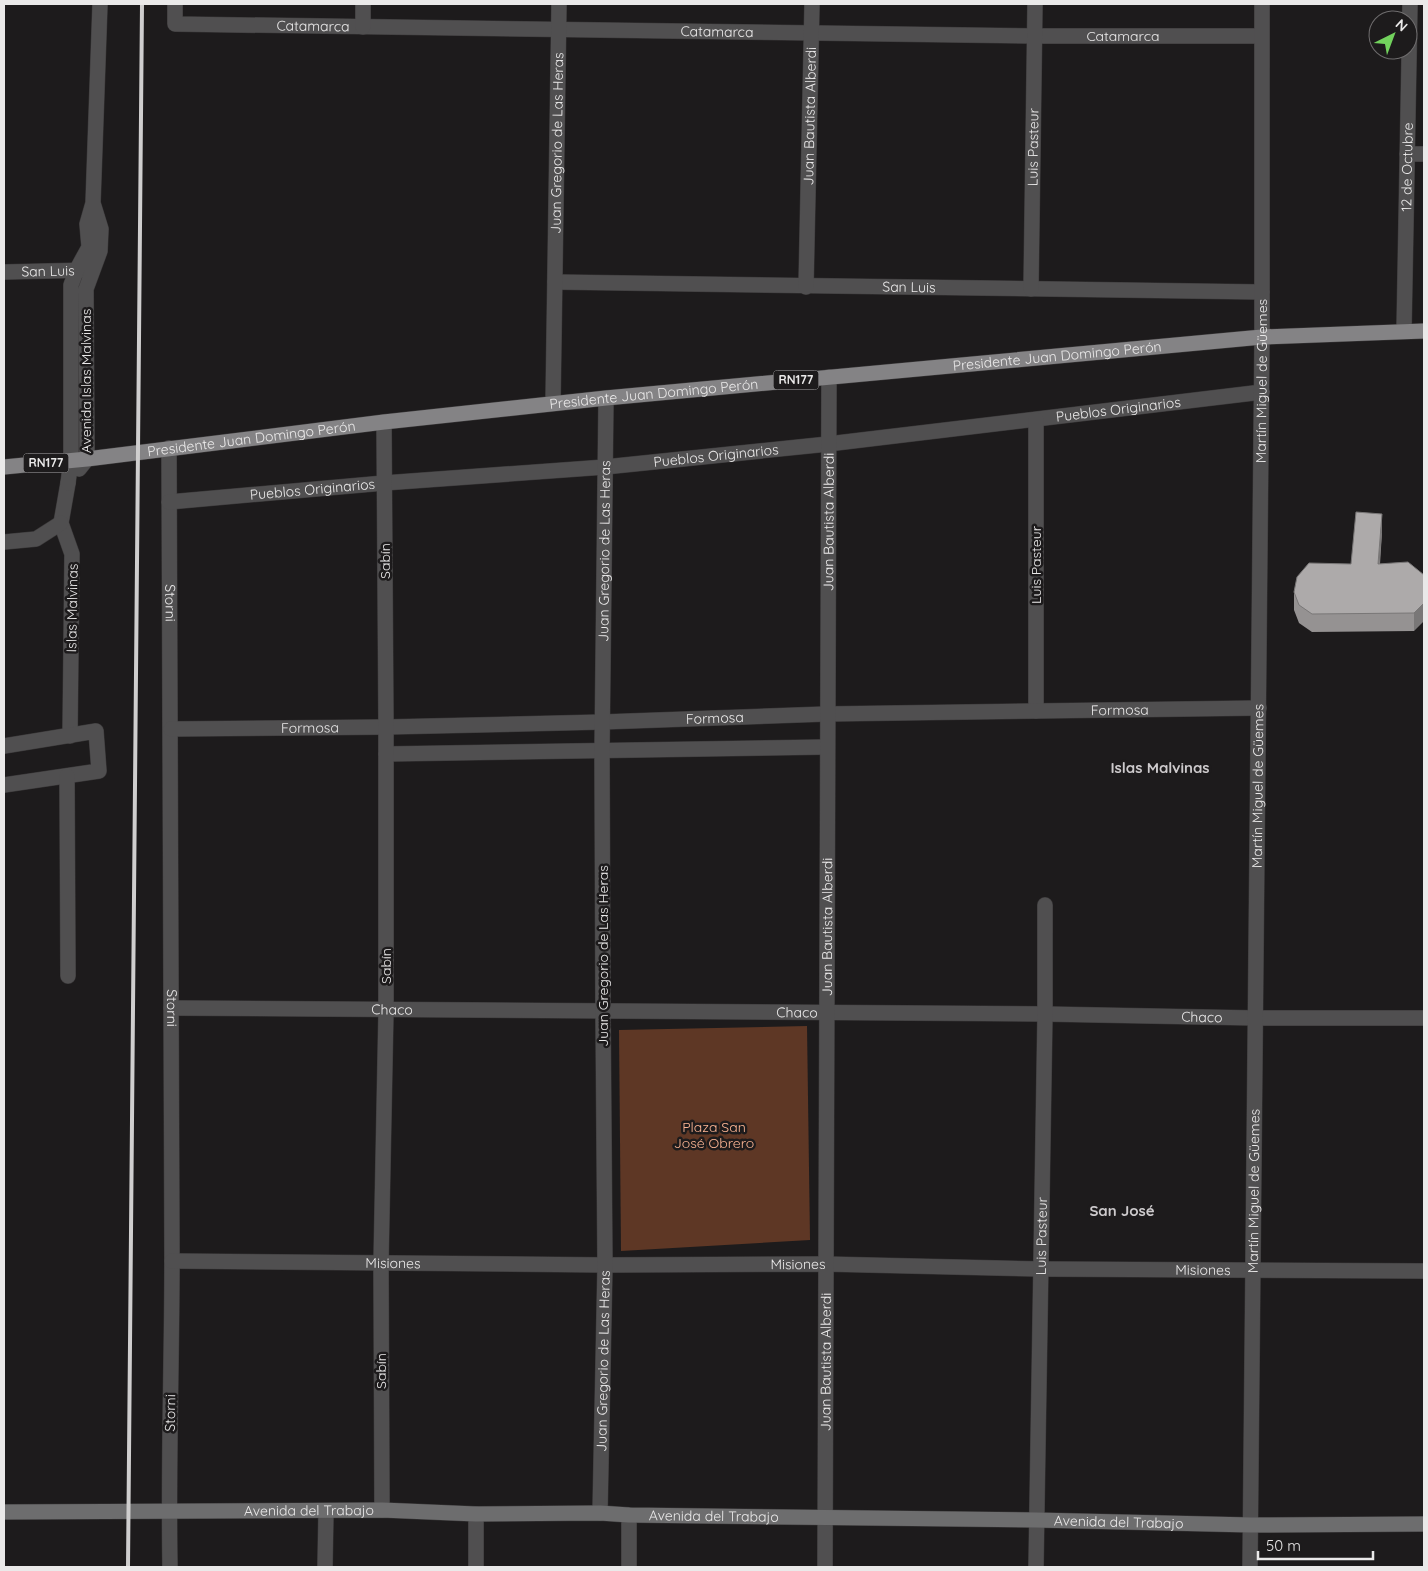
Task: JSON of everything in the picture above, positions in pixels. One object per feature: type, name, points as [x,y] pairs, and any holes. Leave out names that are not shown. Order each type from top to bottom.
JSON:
[{"type":"main road","name":"Presidente Juan Domingo Perón","points":[[4,467],[606,398],[1262,337],[1424,331]]},
{"type":"main road","name":"Avenida del Trabajo","points":[[4,1512],[382,1510],[476,1514],[600,1513],[1250,1525],[1424,1524]]},
{"type":"street","name":"Avenida Islas Malvinas","points":[[68,482],[71,460],[71,285],[77,269],[89,248],[87,224],[93,202],[100,4]]},
{"type":"street","name":"Catamarca","points":[[175,4],[175,24],[1035,36],[1261,36]]},
{"type":"street","points":[[363,4],[363,27]]},
{"type":"street","name":"Juan Gregorio de Las Heras","points":[[553,404],[559,4]]},
{"type":"street","name":"Juan Bautista Alberdi","points":[[806,287],[812,4]]},
{"type":"street","name":"Luis Pasteur","points":[[1032,289],[1035,4]]},
{"type":"street","name":"Martín Miguel de Güemes","points":[[1250,1567],[1262,392],[1262,4]]},
{"type":"street","name":"12 de Octubre","points":[[1404,331],[1410,4]]},
{"type":"street","points":[[1407,154],[1424,154]]},
{"type":"street","name":"Avenida Islas Malvinas","points":[[68,482],[88,458],[86,289],[100,251],[101,229],[93,202]]},
{"type":"street","name":"San Luis","points":[[4,272],[92,270]]},
{"type":"street","name":"San Luis","points":[[555,282],[1262,292]]},
{"type":"street","name":"Juan Bautista Alberdi","points":[[824,1567],[828,377]]},
{"type":"street","name":"Pueblos Originarios","points":[[169,502],[384,483],[605,467],[828,444],[1262,392]]},
{"type":"street","name":"Juan Gregorio de Las Heras","points":[[600,1513],[605,1265],[602,722],[606,398]]},
{"type":"street","name":"Luis Pasteur","points":[[1036,420],[1036,711]]},
{"type":"street","name":"Sabín","points":[[382,1510],[381,1263],[386,1011],[384,422]]},
{"type":"street","name":"Storni","points":[[169,448],[172,729],[170,1567]]},
{"type":"street","name":"Islas Malvinas","points":[[68,482],[61,523],[72,554],[70,736]]},
{"type":"street","points":[[4,542],[36,539],[61,523]]},
{"type":"street","name":"Formosa","points":[[172,729],[386,727],[826,714],[1259,708]]},
{"type":"street","points":[[4,746],[96,731],[99,771],[4,785]]},
{"type":"street","points":[[386,754],[826,747]]},
{"type":"street","points":[[66,776],[68,976]]},
{"type":"street","name":"Luis Pasteur","points":[[1036,1567],[1045,1014],[1044,905]]},
{"type":"street","name":"Chaco","points":[[171,1008],[1424,1018]]},
{"type":"street","name":"Misiones","points":[[172,1261],[605,1265],[825,1264],[1040,1269],[1424,1271]]},
{"type":"street","points":[[325,1567],[326,1511]]},
{"type":"street","points":[[476,1514],[476,1567]]},
{"type":"street","points":[[629,1567],[630,1515]]},
{"type":"green space","name":"Plaza San José Obrero","points":[[807,1026],[810,1240],[621,1251],[619,1030]]},
{"type":"building","points":[[1356,512],[1382,514],[1378,564],[1408,562],[1424,575],[1424,603],[1414,613],[1312,614],[1299,605],[1294,592],[1297,577],[1309,563],[1351,564]]},
{"type":"railway","points":[[128,1567],[142,4]]},
{"type":"district","name":"Islas Malvinas","points":[[1160,768]]},
{"type":"district","name":"San José","points":[[1122,1211]]}]
